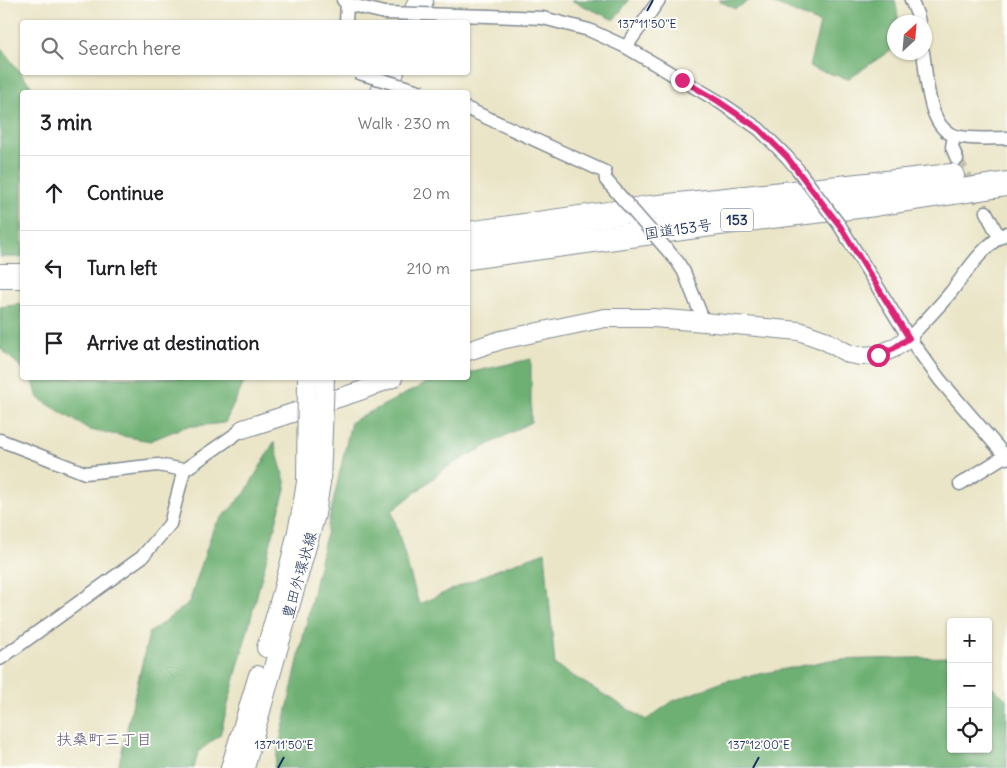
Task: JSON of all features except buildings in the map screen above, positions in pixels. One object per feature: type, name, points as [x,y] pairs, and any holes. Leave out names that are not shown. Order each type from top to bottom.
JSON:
[{"type":"highway","points":[[413,20],[422,0]]},
{"type":"highway","points":[[427,20],[433,0]]},
{"type":"highway","points":[[384,90],[391,75]]},
{"type":"highway","points":[[399,90],[405,75]]},
{"type":"highway","name":"国道153号","points":[[470,234],[659,207],[1007,170]]},
{"type":"highway","name":"国道153号","points":[[470,257],[770,216],[875,204],[980,187],[1007,185]]},
{"type":"street","points":[[626,47],[659,0]]},
{"type":"street","points":[[910,0],[917,15]]},
{"type":"street","points":[[346,20],[345,2],[385,13],[543,18],[589,30],[626,47],[718,101],[759,129],[798,170],[840,226],[909,338],[940,380],[1006,457],[960,484]]},
{"type":"street","points":[[924,60],[931,104],[935,115],[946,131],[954,136],[1007,138]]},
{"type":"street","points":[[366,75],[415,90]]},
{"type":"street","points":[[470,110],[605,172],[606,180],[677,261],[684,272],[704,322]]},
{"type":"street","points":[[954,136],[952,147],[957,159]]},
{"type":"street","points":[[470,349],[501,340],[606,318],[653,318],[799,331],[824,340],[849,354],[860,356],[878,355],[894,348],[909,338],[938,307],[974,261],[1003,235],[986,212]]},
{"type":"street","name":"豊田外環状線","points":[[245,768],[316,514],[307,380]]},
{"type":"street","name":"豊田外環状線","points":[[230,768],[282,590],[302,513],[314,482],[326,380]]},
{"type":"street","points":[[0,659],[142,557],[170,524],[184,470],[243,430],[388,380]]},
{"type":"street","points":[[0,440],[85,473],[158,465],[184,470]]},
{"type":"street","points":[[258,768],[272,672]]},
{"type":"street","points":[[222,768],[240,736]]},
{"type":"green space","points":[[571,0],[629,0],[614,20]]},
{"type":"green space","points":[[718,0],[750,0],[735,9]]},
{"type":"green space","points":[[766,0],[895,0],[898,15],[887,15],[887,53],[848,79],[809,67],[820,23]]},
{"type":"green space","points":[[0,47],[20,72],[20,75],[22,75],[34,90],[20,90],[20,257],[0,257]]},
{"type":"green space","points":[[20,304],[20,366],[0,348],[0,307]]},
{"type":"green space","points":[[531,359],[531,422],[447,467],[392,511],[419,604],[499,569],[545,552],[555,665],[646,720],[673,701],[725,681],[830,660],[947,657],[947,753],[992,753],[992,687],[1007,700],[1007,768],[274,768],[351,422],[430,381],[470,380],[470,373]]},
{"type":"green space","points":[[33,380],[245,380],[225,423],[184,427],[150,441],[90,430],[38,398]]},
{"type":"green space","points":[[274,442],[286,485],[220,735],[198,752],[194,768],[118,768],[149,633],[189,603],[214,526],[245,493]]},
{"type":"tunnel","points":[[957,159],[986,212]]},
{"type":"district","name":"扶桑町三丁目","points":[[104,739]]},
{"type":"route","points":[[682,80],[718,101],[759,129],[798,170],[840,226],[909,338],[894,348],[878,355]]}]
